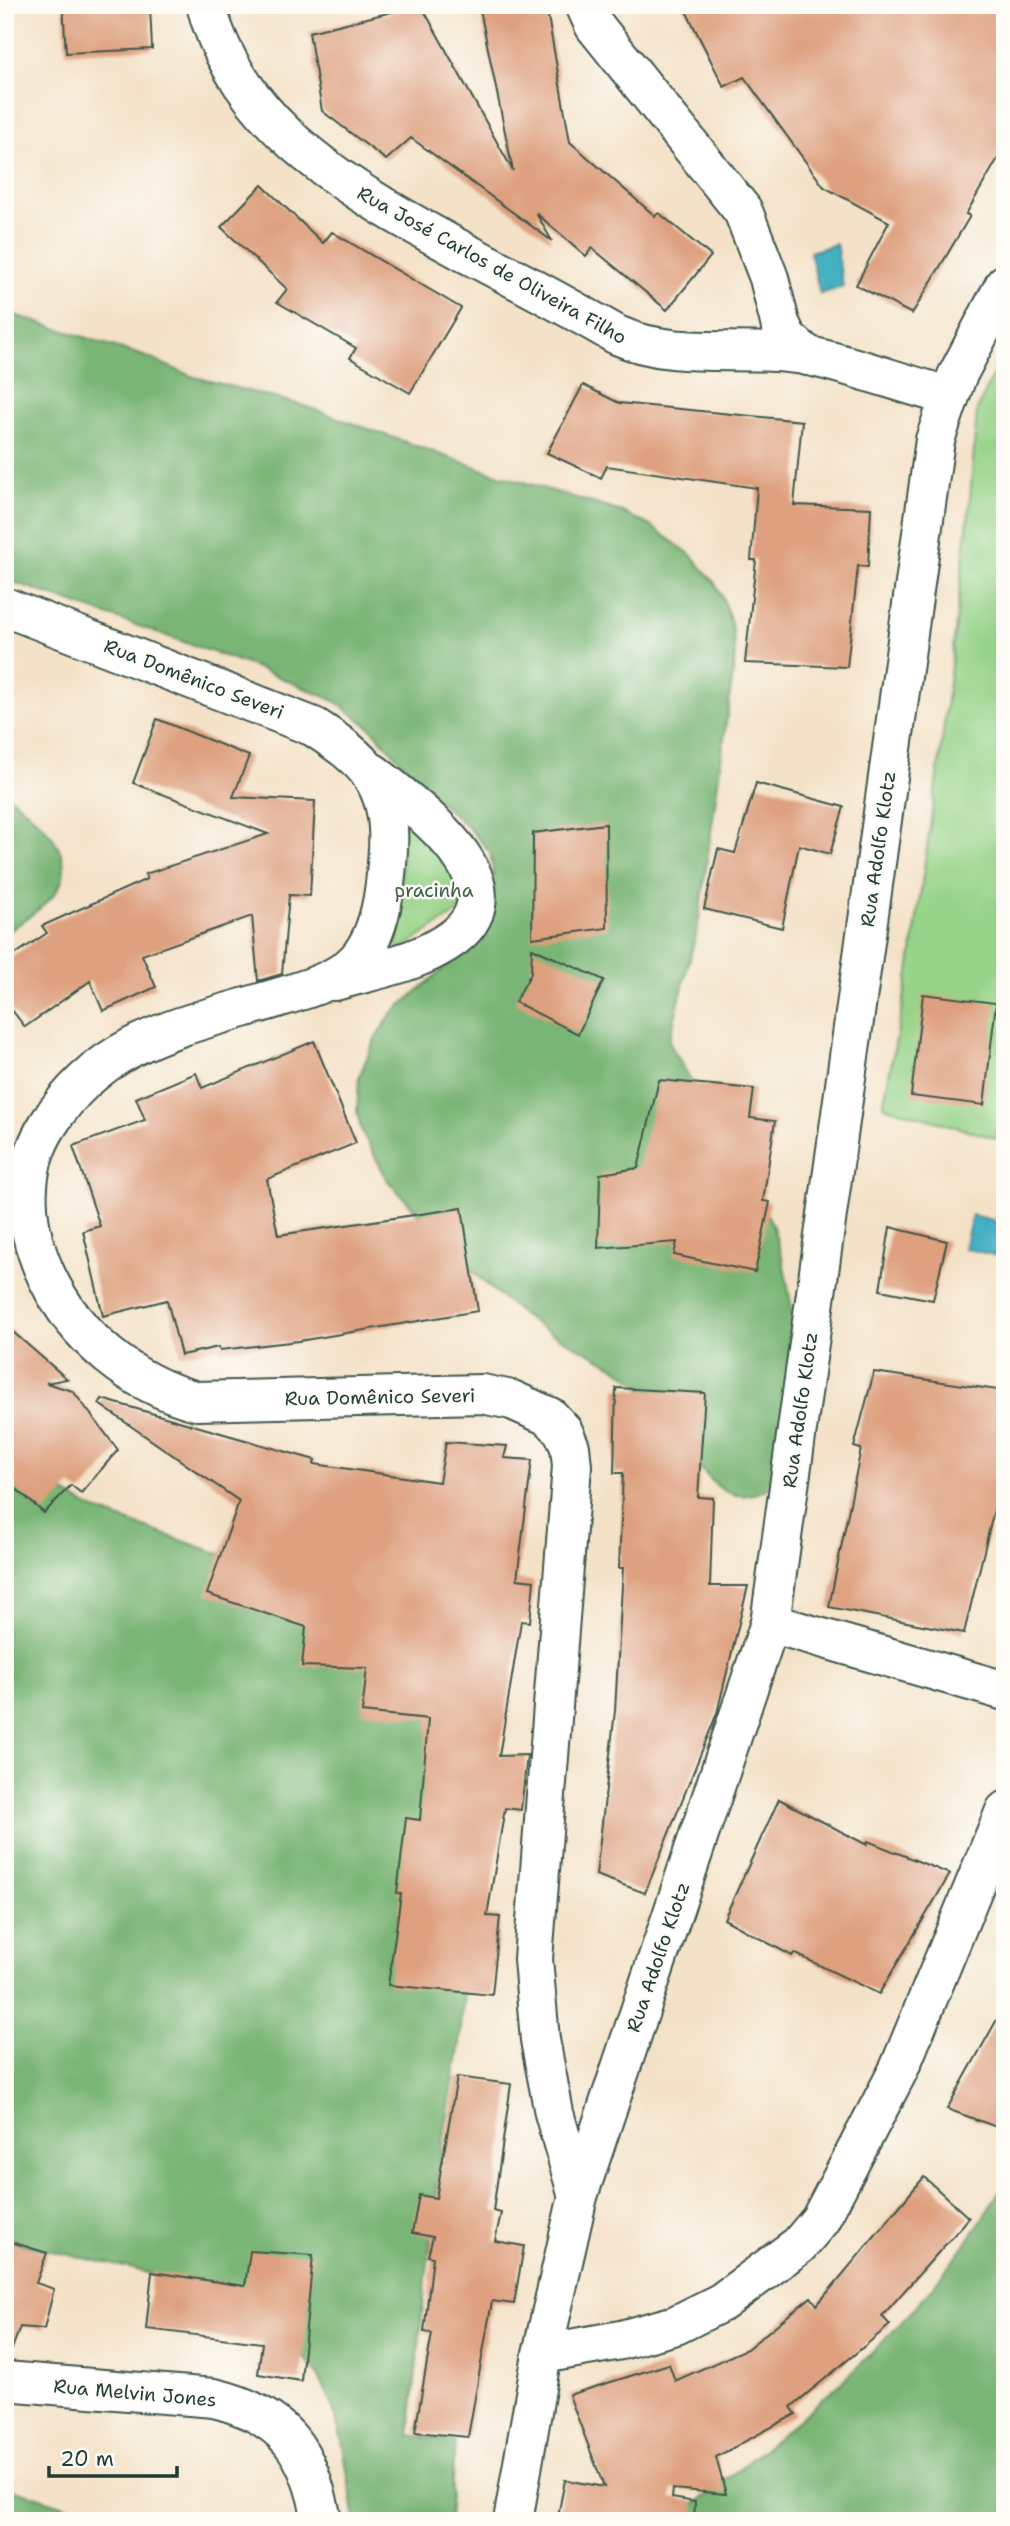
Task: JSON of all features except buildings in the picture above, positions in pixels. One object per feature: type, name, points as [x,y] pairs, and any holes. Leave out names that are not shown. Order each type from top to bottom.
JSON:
[{"type":"street","name":"Rua José Carlos de Oliveira Filho","points":[[206,5],[219,43],[246,90],[298,149],[332,175],[407,221],[617,335],[646,345],[808,356],[949,396]]},
{"type":"street","points":[[585,5],[594,25],[743,211],[769,278],[783,330],[808,356]]},
{"type":"street","points":[[711,350],[736,344],[760,324],[769,306],[769,278]]},
{"type":"street","name":"Rua Adolfo Klotz","points":[[513,2521],[542,2354],[578,2196],[770,1623],[935,440],[949,396],[1005,284]]},
{"type":"street","name":"Rua Domênico Severi","points":[[5,607],[294,717],[339,743],[435,826],[462,856],[476,885],[476,909],[463,931],[436,949],[151,1036],[90,1074],[54,1114],[30,1161],[27,1204],[33,1240],[48,1279],[89,1337],[126,1370],[172,1394],[197,1401],[482,1394],[531,1407],[550,1417],[563,1431],[570,1447],[572,1466],[533,1959],[540,2040],[554,2113],[578,2196]]},
{"type":"street","name":"Rua Domênico Severi","points":[[303,990],[335,976],[357,960],[369,942],[377,920],[388,829],[386,808],[371,771]]},
{"type":"street","points":[[770,1623],[1005,1691]]},
{"type":"street","points":[[542,2354],[621,2340],[676,2325],[722,2302],[799,2245],[820,2220],[899,2069],[1005,1811]]},
{"type":"street","name":"Rua Melvin Jones","points":[[5,2381],[214,2399],[241,2405],[266,2418],[299,2450],[311,2470],[322,2521]]},
{"type":"path","points":[[999,575],[1005,563]]},
{"type":"green space","points":[[5,312],[147,357],[191,376],[301,405],[490,472],[622,512],[651,526],[691,555],[715,583],[733,630],[735,659],[698,926],[669,1042],[756,1193],[772,1224],[783,1260],[799,1347],[774,1484],[768,1488],[751,1495],[738,1495],[725,1491],[714,1483],[703,1472],[658,1407],[634,1381],[610,1364],[545,1330],[513,1307],[457,1255],[388,1181],[361,1130],[357,1112],[359,1077],[374,1041],[391,1014],[458,956],[490,904],[495,886],[490,852],[466,825],[427,791],[372,729],[335,701],[255,667],[5,579]]},
{"type":"green space","points":[[1005,349],[1005,1141],[883,1106],[909,973],[941,750],[969,511],[977,410]]},
{"type":"green space","points":[[5,793],[43,826],[61,852],[64,867],[62,882],[52,897],[5,934]]},
{"type":"green space","name":"pracinha","points":[[404,819],[455,862],[461,910],[397,951]]},
{"type":"green space","points":[[5,1451],[43,1481],[93,1509],[231,1558],[424,1711],[439,1745],[468,1935],[460,2043],[438,2171],[409,2435],[455,2441],[449,2521],[355,2521],[343,2445],[331,2401],[317,2374],[296,2347],[215,2294],[134,2269],[5,2241]]},
{"type":"green space","points":[[1005,2181],[1005,2521],[679,2521],[680,2516],[816,2404],[900,2324],[938,2280]]},
{"type":"green space","points":[[5,2488],[18,2491],[113,2521],[5,2521]]},
{"type":"water","points":[[836,244],[843,287],[820,294],[810,252]]},
{"type":"water","points":[[972,1215],[1005,1223],[1005,1258],[964,1248]]}]
